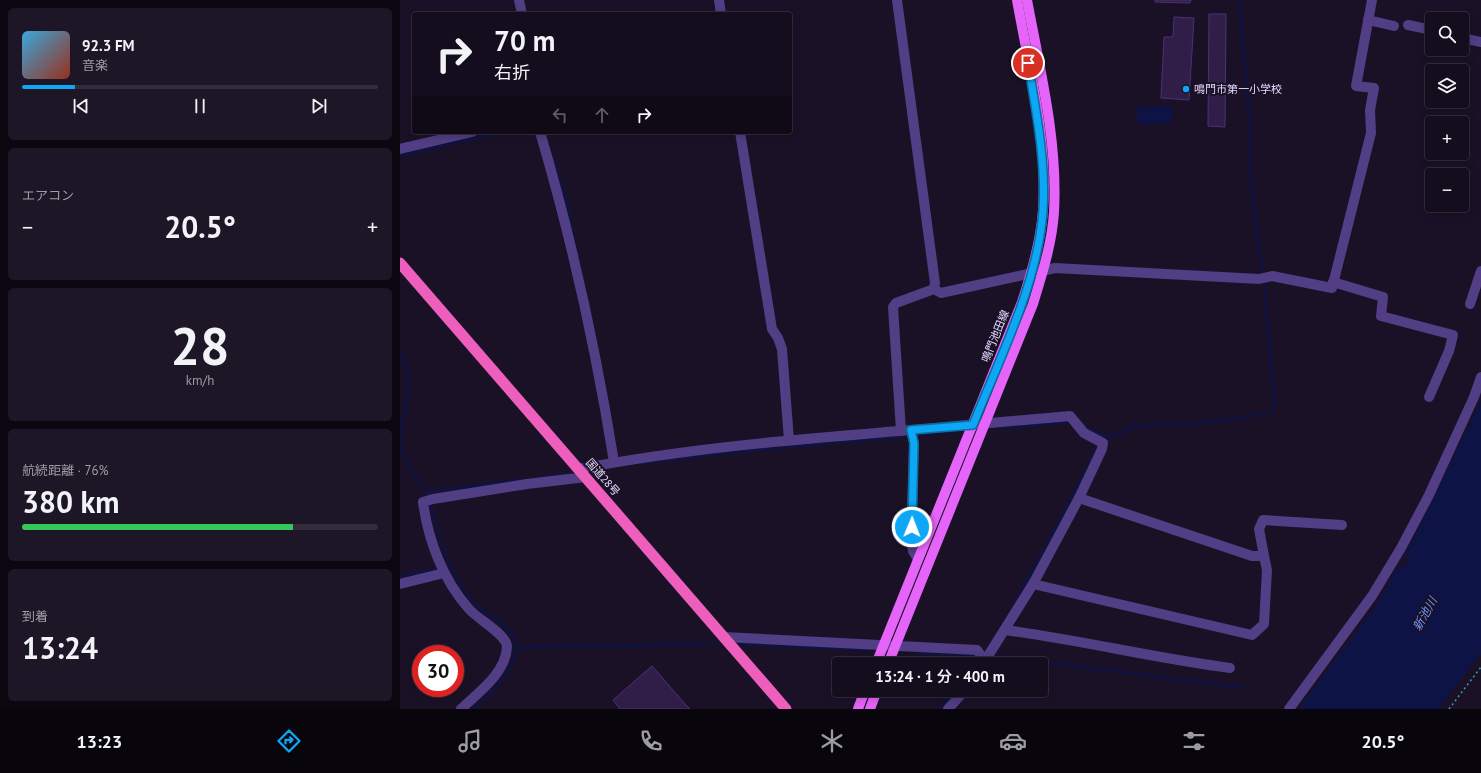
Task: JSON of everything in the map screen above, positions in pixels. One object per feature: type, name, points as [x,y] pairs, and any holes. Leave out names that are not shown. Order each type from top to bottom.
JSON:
[{"type":"highway","name":"国道28号","points":[[400,263],[786,709]]},
{"type":"main road","name":"鳴門池田線","points":[[879,657],[973,425],[1032,273],[1043,211],[1044,174],[1038,125],[1017,0]]},
{"type":"main road","points":[[891,657],[1033,304],[1049,251],[1054,213],[1054,173],[1049,125],[1027,0]]},
{"type":"main road","points":[[858,709],[862,697]]},
{"type":"main road","points":[[870,709],[874,697]]},
{"type":"street","points":[[519,0],[522,12]]},
{"type":"street","points":[[719,0],[721,12]]},
{"type":"street","points":[[897,0],[935,283],[934,289]]},
{"type":"street","points":[[918,559],[913,551],[911,541],[909,434],[893,307],[896,303],[934,289],[941,293],[1044,269],[1055,268],[1259,279],[1272,276],[1332,288],[1371,134],[1370,110],[1374,88],[1356,86],[1372,0]]},
{"type":"street","points":[[1368,20],[1394,26]]},
{"type":"street","points":[[1408,24],[1425,28]]},
{"type":"street","points":[[1469,39],[1481,42]]},
{"type":"street","points":[[400,150],[464,134]]},
{"type":"street","points":[[541,134],[562,206],[587,312],[618,461]]},
{"type":"street","points":[[740,134],[772,329],[778,338],[782,349],[789,440]]},
{"type":"street","points":[[1470,304],[1481,271]]},
{"type":"street","points":[[1333,282],[1383,297],[1381,316],[1453,335],[1449,351],[1430,397]]},
{"type":"street","points":[[1290,709],[1372,596],[1401,548],[1429,495],[1474,397],[1481,377]]},
{"type":"street","points":[[461,709],[493,678],[504,659],[507,645],[503,637],[469,610],[442,569],[424,516],[423,502],[582,473],[618,461],[789,440],[909,434],[973,425],[1070,416],[1084,433],[1103,443],[1102,449],[1079,498],[1033,584],[988,657]]},
{"type":"street","points":[[1079,498],[1252,556],[1264,556]]},
{"type":"street","points":[[1033,584],[1252,635],[1264,624],[1267,570],[1258,529],[1263,520],[1342,525]]},
{"type":"street","points":[[400,584],[442,569]]},
{"type":"street","points":[[1005,630],[1048,636],[1142,654],[1230,668]]},
{"type":"street","points":[[724,637],[977,650],[981,657]]},
{"type":"street","points":[[948,709],[958,697]]},
{"type":"path","points":[[1449,709],[1481,667]]},
{"type":"water","points":[[1172,106],[1172,123],[1138,124],[1137,107]]},
{"type":"water","name":"新池川","points":[[1481,401],[1481,654],[1438,709],[1298,709],[1375,607],[1397,567],[1402,569],[1409,559],[1405,556]]},
{"type":"building","points":[[1155,0],[1191,0],[1190,3],[1155,2]]},
{"type":"building","points":[[1209,14],[1226,14],[1225,127],[1208,126]]},
{"type":"building","points":[[1174,17],[1194,18],[1189,100],[1161,98],[1164,37],[1173,37]]},
{"type":"building","points":[[652,666],[690,709],[620,709],[613,700]]},
{"type":"waterway","points":[[1239,0],[1250,122],[1250,165],[1253,202],[1263,276]]},
{"type":"waterway","points":[[400,156],[494,134]]},
{"type":"waterway","points":[[554,163],[566,200],[573,236]]},
{"type":"waterway","points":[[1080,422],[1101,435],[1112,436],[1123,433],[1133,426],[1240,418],[1275,410],[1264,281]]},
{"type":"waterway","points":[[400,349],[408,376],[407,404],[400,434]]},
{"type":"waterway","points":[[1000,428],[1071,422]]},
{"type":"waterway","points":[[914,435],[959,431]]},
{"type":"waterway","points":[[400,436],[406,459],[413,473],[427,492]]},
{"type":"waterway","points":[[641,463],[727,453],[909,436]]},
{"type":"waterway","points":[[1090,462],[1098,445]]},
{"type":"waterway","points":[[1015,603],[1088,467]]},
{"type":"waterway","points":[[540,477],[568,474]]},
{"type":"waterway","points":[[429,498],[427,492],[520,480]]},
{"type":"waterway","points":[[430,503],[450,565],[456,576],[476,605],[509,630],[517,647]]},
{"type":"waterway","points":[[400,577],[440,567]]},
{"type":"waterway","points":[[473,709],[501,682],[511,666],[517,647],[716,644]]},
{"type":"waterway","points":[[743,644],[869,650]]},
{"type":"waterway","points":[[918,653],[974,655]]},
{"type":"waterway","points":[[996,656],[1245,688]]},
{"type":"waterway","points":[[939,709],[950,697]]},
{"type":"place","name":"鳴門市第一小学校","points":[[1186,89]]},
{"type":"route","points":[[912,527],[914,443],[911,430],[973,425],[1032,273],[1043,211],[1044,174],[1028,63]]}]
